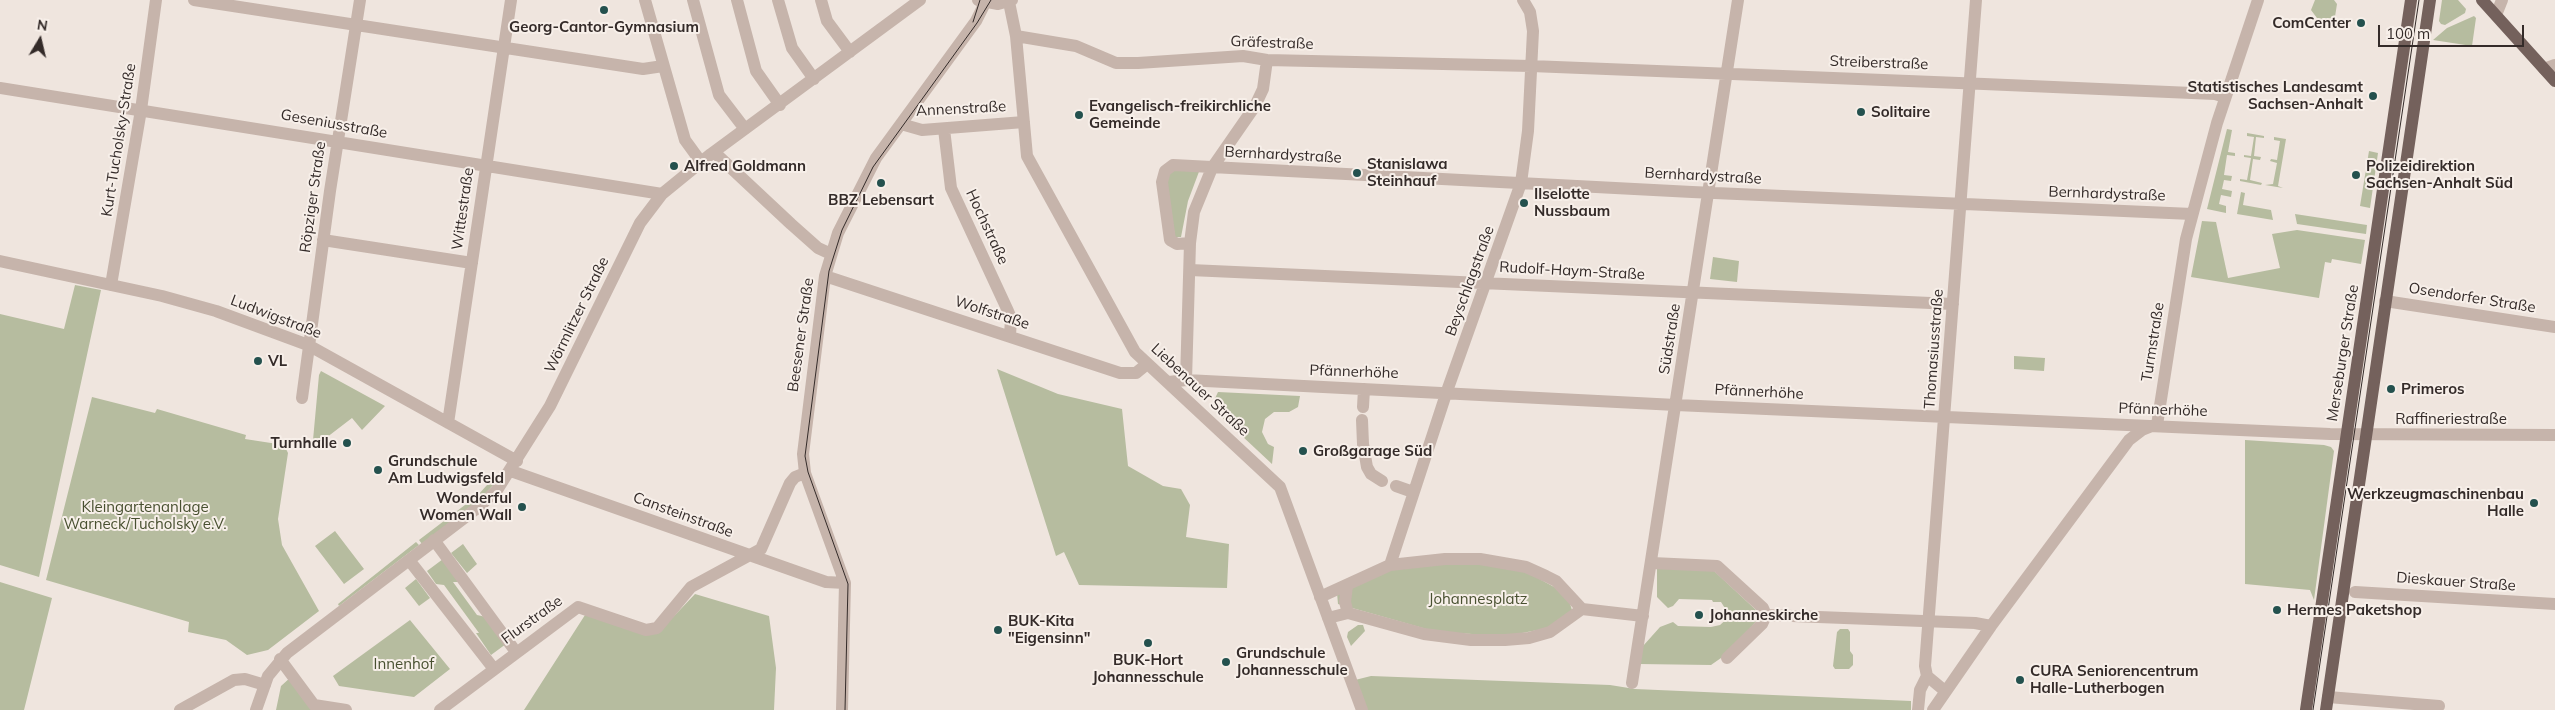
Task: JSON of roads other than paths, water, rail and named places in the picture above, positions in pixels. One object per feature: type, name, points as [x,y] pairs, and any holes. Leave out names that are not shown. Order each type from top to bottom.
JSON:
[{"type":"main road","name":"Merseburger Straße","points":[[2306,710],[2411,0]]},
{"type":"main road","points":[[2327,704],[2430,0]]},
{"type":"main road","points":[[2482,0],[2549,67],[2555,81]]},
{"type":"street","name":"Kurt-Tucholsky-Straße","points":[[111,285],[142,110],[156,0]]},
{"type":"street","points":[[194,0],[642,69],[663,66]]},
{"type":"street","name":"Röpziger Straße","points":[[302,398],[337,142],[360,0]]},
{"type":"street","name":"Wittestraße","points":[[448,423],[511,0]]},
{"type":"street","points":[[645,0],[685,140],[701,162]]},
{"type":"street","points":[[693,0],[718,95],[746,129]]},
{"type":"street","points":[[737,0],[756,71],[780,105]]},
{"type":"street","points":[[778,0],[792,48],[814,79]]},
{"type":"street","points":[[821,0],[826,21],[850,52]]},
{"type":"street","name":"Wörmlitzer Straße","points":[[280,659],[487,500],[514,466],[550,406],[640,223],[662,194],[714,152],[920,0]]},
{"type":"street","name":"Beyschlagstraße","points":[[1390,565],[1447,392],[1522,183],[1531,66],[1532,23],[1530,12],[1523,0]]},
{"type":"street","name":"Südstraße","points":[[1632,683],[1738,0]]},
{"type":"street","name":"Thomasiusstraße","points":[[1927,676],[1925,666],[1946,417],[1976,0]]},
{"type":"street","name":"Turmstraße","points":[[2157,425],[2181,267],[2192,214],[2225,96],[2258,0]]},
{"type":"street","points":[[2496,15],[2502,0]]},
{"type":"street","points":[[982,2],[998,4],[1010,1]]},
{"type":"street","name":"Liebenauer Straße","points":[[1010,1],[1016,36],[1026,156],[1135,352],[1280,487],[1362,710]]},
{"type":"street","name":"Beesener Straße","points":[[842,710],[845,583],[805,473],[804,435],[826,276],[838,233],[876,158],[976,21],[982,2]]},
{"type":"street","name":"Gräfestraße","points":[[1016,36],[1076,46],[1116,63],[1138,64],[1243,56],[1267,60],[1531,66]]},
{"type":"street","points":[[1186,380],[1190,244],[1194,212],[1212,168],[1249,118],[1255,106],[1263,89],[1267,60]]},
{"type":"street","name":"Streiberstraße","points":[[1531,66],[1970,83],[2225,96]]},
{"type":"street","name":"Geseniusstraße","points":[[0,88],[662,194]]},
{"type":"street","name":"Annenstraße","points":[[902,124],[913,129],[944,129],[1024,122]]},
{"type":"street","name":"Hochstraße","points":[[944,129],[950,188],[1008,310],[1011,318],[1010,336]]},
{"type":"street","points":[[714,152],[818,248],[831,254]]},
{"type":"street","name":"Bernhardystraße","points":[[1190,244],[1177,244],[1170,240],[1163,174],[1173,165],[1960,205],[2192,214]]},
{"type":"street","points":[[323,240],[472,263]]},
{"type":"street","name":"Ludwigstraße","points":[[0,261],[111,285],[216,311],[308,345],[448,423],[514,466]]},
{"type":"street","name":"Rudolf-Haym-Straße","points":[[1190,270],[1693,294],[1953,304]]},
{"type":"street","name":"Wolfstraße","points":[[826,276],[1120,372],[1136,373],[1147,364]]},
{"type":"street","name":"Osendorfer Straße","points":[[2385,301],[2555,327]]},
{"type":"street","name":"Pfännerhöhe","points":[[1169,382],[1186,380],[1676,405],[2348,434]]},
{"type":"street","points":[[1364,389],[1362,444],[1367,467],[1371,474],[1382,481]]},
{"type":"street","points":[[1933,710],[1990,626],[2129,440],[2142,430],[2157,425]]},
{"type":"street","name":"Raffineriestraße","points":[[2348,434],[2555,436]]},
{"type":"street","name":"Cansteinstraße","points":[[514,466],[748,555],[830,583],[845,583]]},
{"type":"street","points":[[748,555],[761,549],[790,483],[795,477],[805,473]]},
{"type":"street","points":[[1396,486],[1413,492]]},
{"type":"street","points":[[434,540],[516,652]]},
{"type":"street","name":"Flurstraße","points":[[440,710],[578,607],[646,630],[657,628],[691,587],[748,555]]},
{"type":"street","points":[[1320,597],[1390,565],[1445,559],[1504,562],[1526,567],[1556,581],[1582,609],[1643,616]]},
{"type":"street","points":[[409,560],[494,669]]},
{"type":"street","points":[[1652,563],[1717,566],[1762,608],[1766,616]]},
{"type":"street","points":[[1347,586],[1345,602],[1348,613]]},
{"type":"street","name":"Dieskauer Straße","points":[[2355,592],[2555,604]]},
{"type":"street","points":[[1328,618],[1348,613],[1424,634],[1471,640],[1505,640],[1529,638],[1550,632],[1582,609]]},
{"type":"street","points":[[1766,616],[1929,621],[1990,626]]},
{"type":"street","points":[[1727,658],[1762,624],[1766,616]]},
{"type":"street","points":[[256,710],[264,685],[280,659],[314,705],[346,710]]},
{"type":"street","points":[[1918,710],[1920,690],[1927,676],[1945,691]]},
{"type":"street","points":[[180,710],[234,680],[245,679],[264,685]]},
{"type":"street","points":[[2327,704],[2439,706]]},
{"type":"tram line","points":[[973,22],[980,0]]},
{"type":"tram line","points":[[845,710],[848,584],[808,472],[805,456],[829,271],[842,230],[873,167],[977,23],[991,0]]},
{"type":"tram line","points":[[2313,710],[2419,0]]},
{"type":"place","name":"Georg-Cantor-Gymnasium","points":[[604,10]]},
{"type":"place","name":"ComCenter","points":[[2361,23]]},
{"type":"place","name":"Statistisches Landesamt Sachsen-Anhalt","points":[[2373,96]]},
{"type":"place","name":"Solitaire","points":[[1861,112]]},
{"type":"place","name":"Evangelisch-freikirchliche Gemeinde","points":[[1079,115]]},
{"type":"place","name":"Alfred Goldmann","points":[[674,166]]},
{"type":"place","name":"Stanislawa Steinhauf","points":[[1357,173]]},
{"type":"place","name":"Polizeidirektion Sachsen-Anhalt Süd","points":[[2356,175]]},
{"type":"place","name":"BBZ Lebensart","points":[[881,183]]},
{"type":"place","name":"Ilselotte Nussbaum","points":[[1524,203]]},
{"type":"place","name":"VL","points":[[258,361]]},
{"type":"place","name":"Primeros","points":[[2391,389]]},
{"type":"place","name":"Turnhalle","points":[[347,443]]},
{"type":"place","name":"Großgarage Süd","points":[[1303,451]]},
{"type":"place","name":"Grundschule Am Ludwigsfeld","points":[[378,470]]},
{"type":"place","name":"Werkzeugmaschinenbau Halle","points":[[2534,503]]},
{"type":"place","name":"Wonderful Women Wall","points":[[522,507]]},
{"type":"place","name":"Hermes Paketshop","points":[[2277,610]]},
{"type":"place","name":"Johanneskirche","points":[[1699,615]]},
{"type":"place","name":"BUK-Kita \"Eigensinn\"","points":[[998,630]]},
{"type":"place","name":"BUK-Hort Johannesschule","points":[[1148,643]]},
{"type":"place","name":"Grundschule Johannesschule","points":[[1226,662]]},
{"type":"place","name":"CURA Seniorencentrum Halle-Lutherbogen","points":[[2020,680]]},
{"type":"park label","name":"Kleingartenanlage Warneck/Tucholsky e.V.","points":[[145,516]]},
{"type":"park label","name":"Johannesplatz","points":[[1478,599]]},
{"type":"park label","name":"Innenhof","points":[[404,664]]}]
